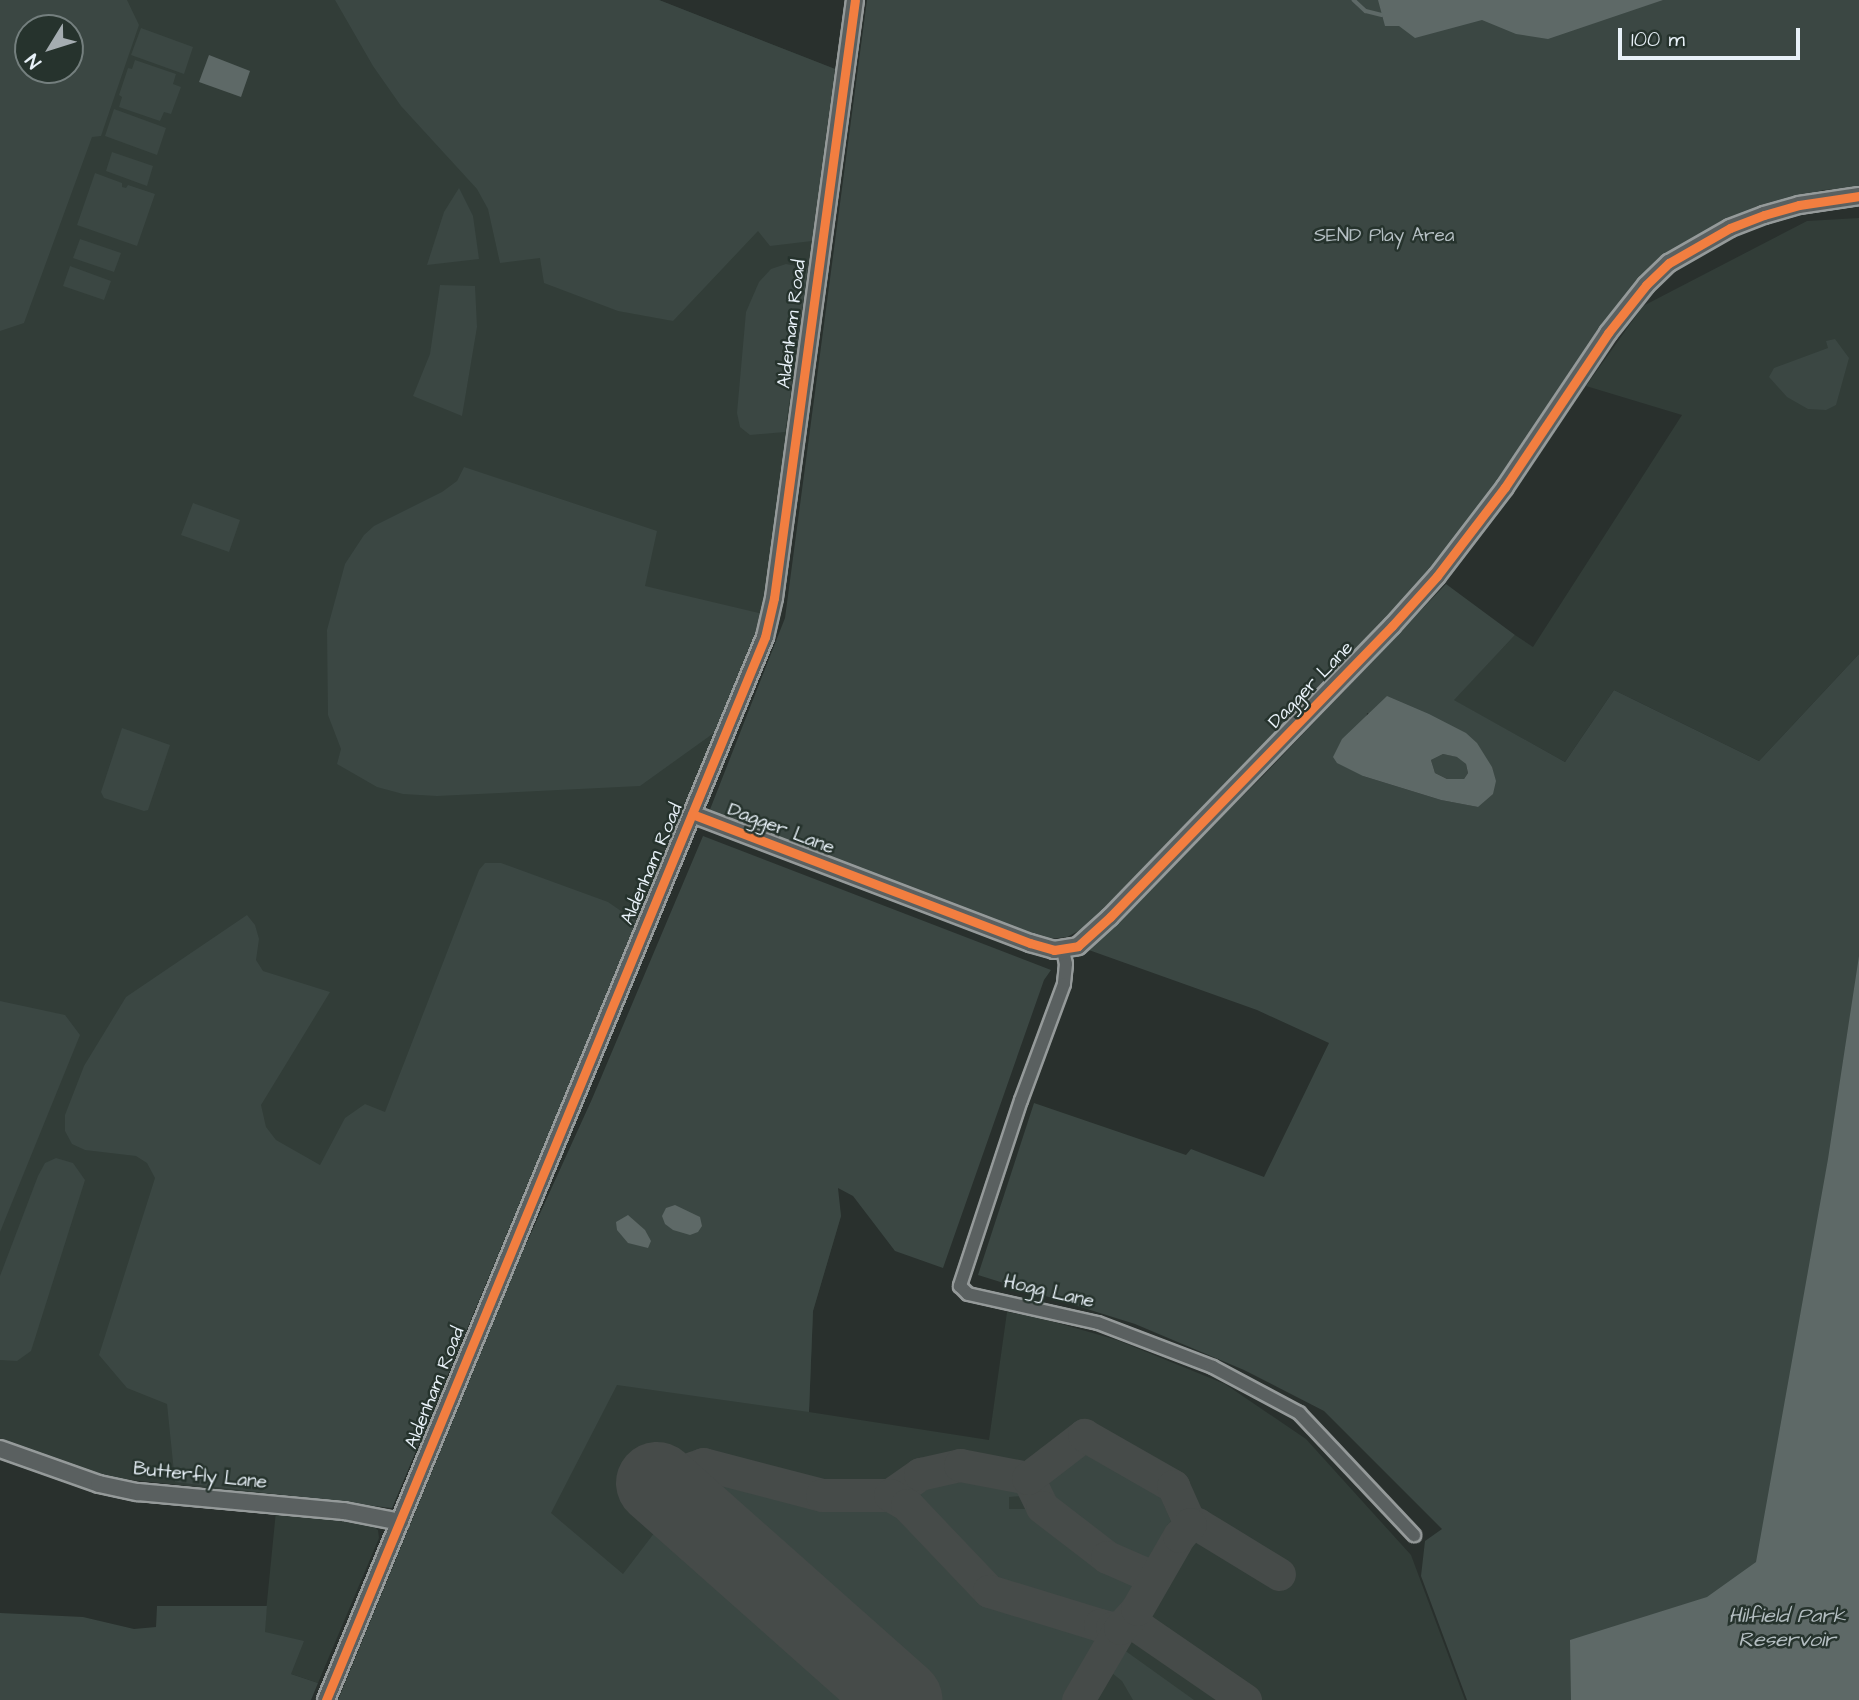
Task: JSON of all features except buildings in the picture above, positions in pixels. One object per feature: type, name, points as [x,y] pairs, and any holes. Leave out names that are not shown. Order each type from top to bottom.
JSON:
[{"type":"street","name":"Aldenham Road","points":[[326,1700],[752,673],[771,618],[855,0]]},
{"type":"street","name":"Dagger Lane","points":[[692,814],[1030,943],[1063,950],[1086,940],[1392,626],[1437,576],[1505,487],[1608,333],[1646,285],[1669,263],[1730,228],[1799,205],[1859,196]]},
{"type":"street","name":"Hogg Lane","points":[[1063,950],[1066,964],[1064,984],[1021,1100],[960,1286],[968,1294],[1098,1323],[1213,1367],[1299,1413],[1414,1535]]},
{"type":"street","name":"Butterfly Lane","points":[[0,1449],[99,1483],[138,1492],[354,1512],[400,1522]]},
{"type":"shaded area","points":[[0,0],[659,0],[835,69],[763,614],[736,689],[392,1508],[104,1477],[0,1440]]},
{"type":"shaded area","points":[[1859,218],[1859,654],[1759,761],[1614,690],[1565,762],[1453,700],[1515,635],[1533,647],[1682,415],[1586,386],[1643,306],[1807,221]]},
{"type":"shaded area","points":[[837,1187],[841,1216],[813,1311],[809,1412],[989,1440],[1007,1312],[1037,1317],[1117,1340],[1225,1384],[1306,1439],[1411,1555],[1465,1700],[338,1700],[522,1253]]},
{"type":"shaded area","points":[[276,1511],[364,1520],[378,1530],[379,1538],[318,1683],[291,1674],[264,1632]]},
{"type":"green space","points":[[0,0],[127,0],[139,25],[101,136],[92,137],[24,323],[0,331]]},
{"type":"green space","points":[[335,0],[659,0],[835,69],[812,241],[770,246],[758,231],[673,321],[618,311],[544,283],[540,258],[500,263],[488,209],[477,189],[401,106],[373,66]]},
{"type":"green space","name":"SEND Play Area","points":[[867,0],[1859,0],[1859,188],[1823,190],[1748,211],[1669,256],[1449,553],[1396,614],[1088,926],[1067,937],[1048,939],[709,812],[785,618]]},
{"type":"green space","points":[[141,28],[193,47],[184,74],[131,55]]},
{"type":"green space","points":[[135,60],[176,74],[173,84],[181,87],[171,114],[164,112],[160,121],[119,107],[122,97],[119,95],[128,68],[132,69]]},
{"type":"green space","points":[[114,109],[166,128],[157,155],[105,136]]},
{"type":"green space","points":[[112,152],[153,166],[147,186],[106,171]]},
{"type":"green space","points":[[95,173],[122,183],[122,187],[126,188],[128,185],[155,194],[137,246],[77,225]]},
{"type":"green space","points":[[459,188],[473,216],[479,259],[427,265],[444,212]]},
{"type":"green space","points":[[80,239],[121,253],[114,272],[73,258]]},
{"type":"green space","points":[[786,264],[808,268],[785,432],[750,435],[740,427],[737,413],[746,312],[759,282],[771,269]]},
{"type":"green space","points":[[70,266],[111,281],[104,300],[63,286]]},
{"type":"green space","points":[[440,285],[475,286],[477,327],[462,416],[413,396],[430,354]]},
{"type":"green space","points":[[1835,339],[1849,358],[1836,405],[1826,410],[1808,409],[1787,397],[1769,377],[1774,368],[1828,348],[1826,341]]},
{"type":"green space","points":[[464,467],[657,531],[645,586],[763,614],[718,730],[640,786],[437,796],[403,794],[377,787],[337,764],[341,749],[328,715],[327,630],[345,564],[364,535],[374,526],[442,492],[457,481]]},
{"type":"green space","points":[[193,503],[240,520],[229,552],[181,535]]},
{"type":"green space","points":[[1446,584],[1515,635],[1454,700],[1565,762],[1614,690],[1759,761],[1859,654],[1859,1700],[1467,1700],[1421,1576],[1425,1541],[1442,1529],[1324,1411],[1244,1370],[1135,1324],[978,1275],[1034,1103],[1186,1155],[1191,1149],[1264,1177],[1329,1043],[1257,1010],[1086,949],[1262,777]],"holes":[[[1367,713],[1492,767],[1478,807],[1441,800],[1363,776]]]},
{"type":"green space","points":[[122,728],[170,745],[148,810],[104,798],[101,792]]},
{"type":"green space","points":[[1443,754],[1458,757],[1466,764],[1468,773],[1464,779],[1447,779],[1435,773],[1431,760]]},
{"type":"green space","points":[[703,836],[1051,970],[1044,980],[943,1268],[895,1251],[853,1196],[838,1188],[841,1216],[813,1311],[809,1412],[617,1385],[551,1513],[623,1574],[655,1532],[666,1527],[861,1700],[338,1700],[522,1253],[592,1099]]},
{"type":"green space","points":[[485,863],[501,863],[608,902],[637,922],[392,1508],[175,1482],[167,1404],[127,1388],[99,1355],[155,1178],[147,1163],[136,1156],[85,1150],[72,1144],[65,1131],[65,1115],[84,1066],[126,997],[247,915],[255,925],[259,939],[256,960],[263,971],[330,992],[261,1105],[266,1127],[276,1140],[320,1165],[345,1118],[365,1104],[385,1112],[479,870]]},
{"type":"green space","points":[[0,1001],[65,1015],[80,1035],[0,1232]]},
{"type":"green space","points":[[56,1158],[73,1163],[85,1180],[31,1351],[17,1361],[0,1360],[0,1276],[38,1176],[45,1163]]},
{"type":"green space","points":[[1085,1449],[1157,1489],[1171,1521],[1145,1566],[1107,1549],[1043,1495],[1043,1486]]},
{"type":"green space","points":[[705,1471],[829,1504],[883,1501],[894,1505],[987,1597],[1106,1634],[1069,1700],[942,1700],[704,1487]]},
{"type":"green space","points":[[942,1475],[983,1478],[1027,1489],[1021,1496],[1009,1497],[1009,1509],[1034,1509],[1066,1530],[1101,1560],[1135,1573],[1139,1577],[1117,1616],[1104,1621],[1044,1606],[987,1582],[908,1498],[908,1490],[927,1479]]},
{"type":"green space","points":[[157,1606],[267,1606],[265,1632],[304,1641],[291,1674],[318,1683],[311,1700],[0,1700],[0,1613],[83,1617],[134,1629],[156,1627]]},
{"type":"green space","points":[[1120,1647],[1194,1700],[1133,1700],[1122,1681],[1107,1669]]},
{"type":"water","points":[[1378,0],[1663,0],[1548,39],[1516,34],[1482,20],[1415,38],[1399,26],[1385,26]]},
{"type":"water","points":[[209,55],[250,71],[241,97],[199,82]]},
{"type":"water","points":[[1387,696],[1466,733],[1477,743],[1492,767],[1496,781],[1493,794],[1478,807],[1441,800],[1363,776],[1337,763],[1333,757],[1342,739]],"holes":[[[1443,754],[1457,757],[1466,764],[1468,773],[1464,779],[1447,779],[1435,773],[1431,760]]]},
{"type":"water","name":"Hilfield Park Reservoir","points":[[1859,956],[1859,1700],[1571,1700],[1570,1640],[1707,1597],[1756,1562],[1828,1159]]},
{"type":"water","points":[[675,1205],[700,1217],[702,1226],[698,1232],[690,1235],[673,1230],[665,1224],[662,1216],[666,1208]]},
{"type":"water","points":[[628,1215],[645,1230],[651,1241],[648,1248],[628,1243],[617,1230],[616,1222]]},
{"type":"waterway","points":[[1354,0],[1366,11],[1382,15]]},
{"type":"taxiway","points":[[890,1495],[920,1474],[960,1465],[1028,1478],[1084,1435],[1173,1486],[1190,1524]]},
{"type":"taxiway","points":[[684,1507],[679,1497],[679,1486],[692,1468],[703,1464],[822,1495],[890,1495],[907,1505],[989,1591],[1112,1628],[1133,1623],[1245,1700]]},
{"type":"taxiway","points":[[1028,1478],[1042,1507],[1107,1557],[1155,1578]]},
{"type":"taxiway","points":[[1190,1524],[1197,1524],[1279,1574]]},
{"type":"taxiway","points":[[1078,1700],[1120,1628],[1137,1609],[1179,1536],[1190,1524]]},
{"type":"runway","points":[[657,1483],[901,1700]]},
{"type":"cycle path","points":[[326,1700],[765,637],[774,598],[855,0]]},
{"type":"cycle path","points":[[692,814],[1030,943],[1054,950],[1078,946],[1110,917],[1392,626],[1437,576],[1505,487],[1608,333],[1646,285],[1669,263],[1730,228],[1799,205],[1859,196]]}]
